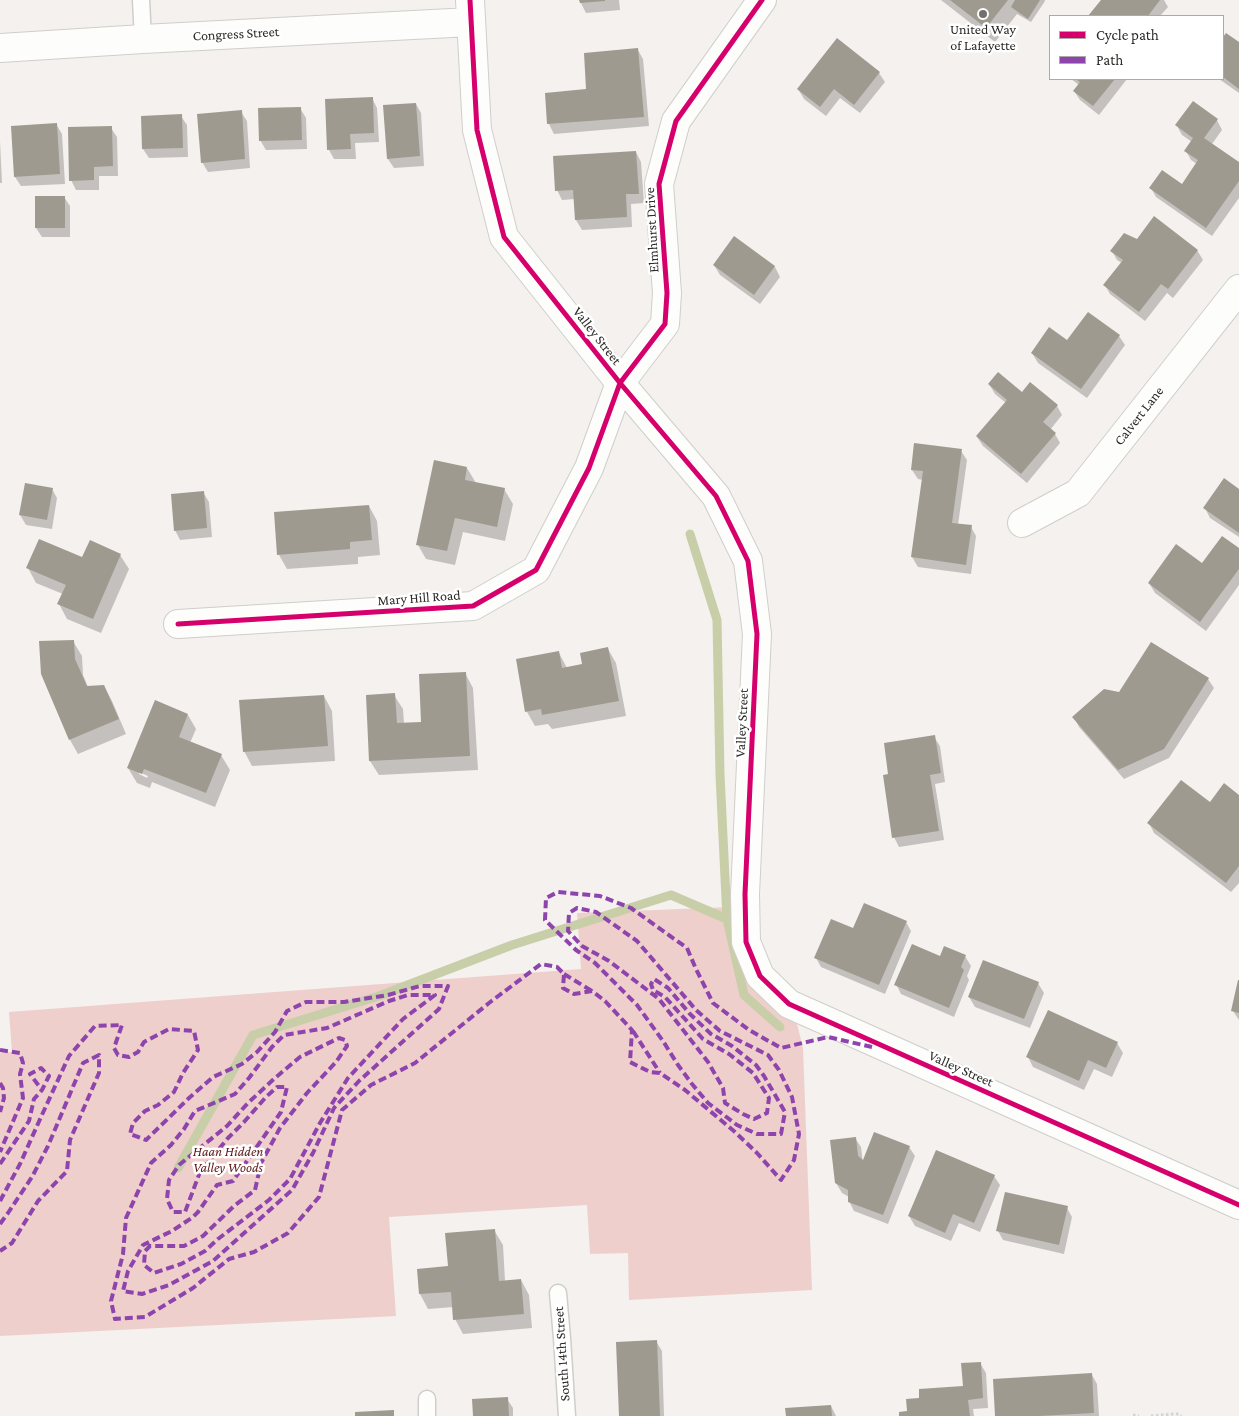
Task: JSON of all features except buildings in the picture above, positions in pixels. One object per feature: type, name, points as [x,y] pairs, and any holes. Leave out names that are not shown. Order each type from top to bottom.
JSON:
[{"type":"street","name":"Elmhurst Drive","points":[[620,383],[664,324],[667,293],[659,184],[676,121],[762,0]]},
{"type":"street","name":"Congress Street","points":[[0,48],[143,39],[471,11]]},
{"type":"street","name":"Valley Street","points":[[471,11],[477,130],[504,237],[620,383],[716,496],[748,561],[757,634],[745,894],[746,942],[760,976],[789,1004],[1239,1204]]},
{"type":"street","name":"Calvert Lane","points":[[1022,523],[1078,493],[1239,289]]},
{"type":"street","name":"Mary Hill Road","points":[[178,624],[473,606],[536,570],[588,468],[620,383]]},
{"type":"lane","points":[[141,0],[143,39]]},
{"type":"lane","name":"South 14th Street","points":[[558,1293],[567,1416]]},
{"type":"lane","points":[[427,1399],[427,1416]]},
{"type":"path","points":[[1151,1416],[1179,1414],[1181,1416]]},
{"type":"path","points":[[1133,1415],[1139,1416]]},
{"type":"green space","name":"Haan Hidden Valley Woods","points":[[732,907],[742,960],[749,984],[797,1024],[803,1048],[812,1290],[629,1300],[628,1253],[590,1254],[587,1205],[389,1217],[396,1316],[0,1336],[0,1053],[12,1052],[9,1012],[581,969],[577,913]]},
{"type":"waterway","points":[[690,534],[717,620],[720,775],[727,919]]},
{"type":"waterway","points":[[178,1168],[253,1035],[379,996],[512,945],[671,895],[727,919],[744,995],[780,1027]]},
{"type":"marked path","points":[[0,1201],[20,1164],[69,1056],[95,1026],[122,1025],[114,1048],[118,1055],[129,1057],[138,1052],[144,1042],[169,1029],[194,1031],[198,1050],[183,1073],[174,1092],[158,1105],[145,1111],[133,1123],[130,1134],[146,1140],[213,1077],[242,1064],[257,1052],[275,1032],[287,1011],[306,1002],[344,1002],[388,995],[420,986],[448,986],[439,1009],[359,1081],[334,1108],[313,1153],[292,1190],[213,1261],[169,1285],[142,1294],[123,1291],[128,1271],[143,1245],[172,1231],[193,1217],[217,1185],[233,1181],[281,1112],[287,1087],[277,1087],[266,1097],[200,1172],[185,1212],[173,1212],[167,1199],[169,1180],[179,1165],[227,1126],[248,1103],[300,1057],[339,1038],[345,1040],[347,1046],[336,1062],[307,1093],[280,1128],[261,1163],[255,1190],[234,1206],[203,1236],[184,1246],[150,1246],[145,1251],[144,1265],[154,1273],[181,1264],[205,1251],[269,1200],[290,1179],[320,1123],[348,1078],[403,1019],[435,995],[408,995],[389,1001],[327,1028],[284,1035],[272,1047],[235,1094],[195,1111],[171,1145],[151,1163],[126,1218],[123,1254],[111,1301],[115,1319],[145,1317],[193,1288],[229,1259],[254,1252],[288,1233],[319,1197],[342,1110],[371,1085],[415,1063],[541,964],[557,967],[564,974],[563,988],[574,994],[592,991],[605,1001],[632,1030],[630,1062],[650,1072],[660,1073],[685,1090],[735,1132],[781,1180],[794,1160],[799,1134],[792,1097],[779,1070],[768,1055],[720,1031],[696,1010],[637,941],[596,912],[577,908],[569,913],[568,931],[582,946],[609,961],[659,999],[708,1062],[723,1088],[725,1103],[754,1119],[767,1113],[769,1098],[753,1073],[729,1054],[703,1039],[665,997],[653,990],[651,984],[654,979],[668,988],[690,1014],[711,1034],[732,1046],[756,1065],[785,1112],[781,1134],[757,1134],[737,1125],[708,1103],[678,1065],[637,1005],[595,963],[576,950],[545,920],[546,898],[558,892],[600,896],[631,908],[687,948],[713,1003],[749,1030],[781,1048],[828,1037],[872,1047]]},
{"type":"marked path","points":[[564,974],[592,991]]},
{"type":"marked path","points":[[633,1031],[660,1073]]},
{"type":"marked path","points":[[0,1050],[20,1053],[23,1063],[20,1074],[23,1098],[0,1152]]},
{"type":"marked path","points":[[0,1224],[32,1177],[48,1146],[83,1063],[99,1055],[99,1073],[70,1140],[67,1171],[38,1201],[12,1243],[0,1251]]},
{"type":"marked path","points":[[0,1164],[29,1121],[34,1099],[42,1090],[49,1076],[41,1068],[30,1074],[42,1090]]},
{"type":"marked path","points":[[0,1083],[3,1088],[4,1098],[0,1112]]},
{"type":"cycle path","points":[[470,0],[477,130],[504,237],[620,383],[716,496],[748,561],[757,634],[745,894],[746,942],[760,976],[789,1004],[1239,1205]]},
{"type":"cycle path","points":[[178,624],[473,606],[536,570],[589,468],[620,383],[665,324],[667,293],[659,184],[676,121],[762,0]]},
{"type":"place","name":"United Way of Lafayette","points":[[983,14]]}]
